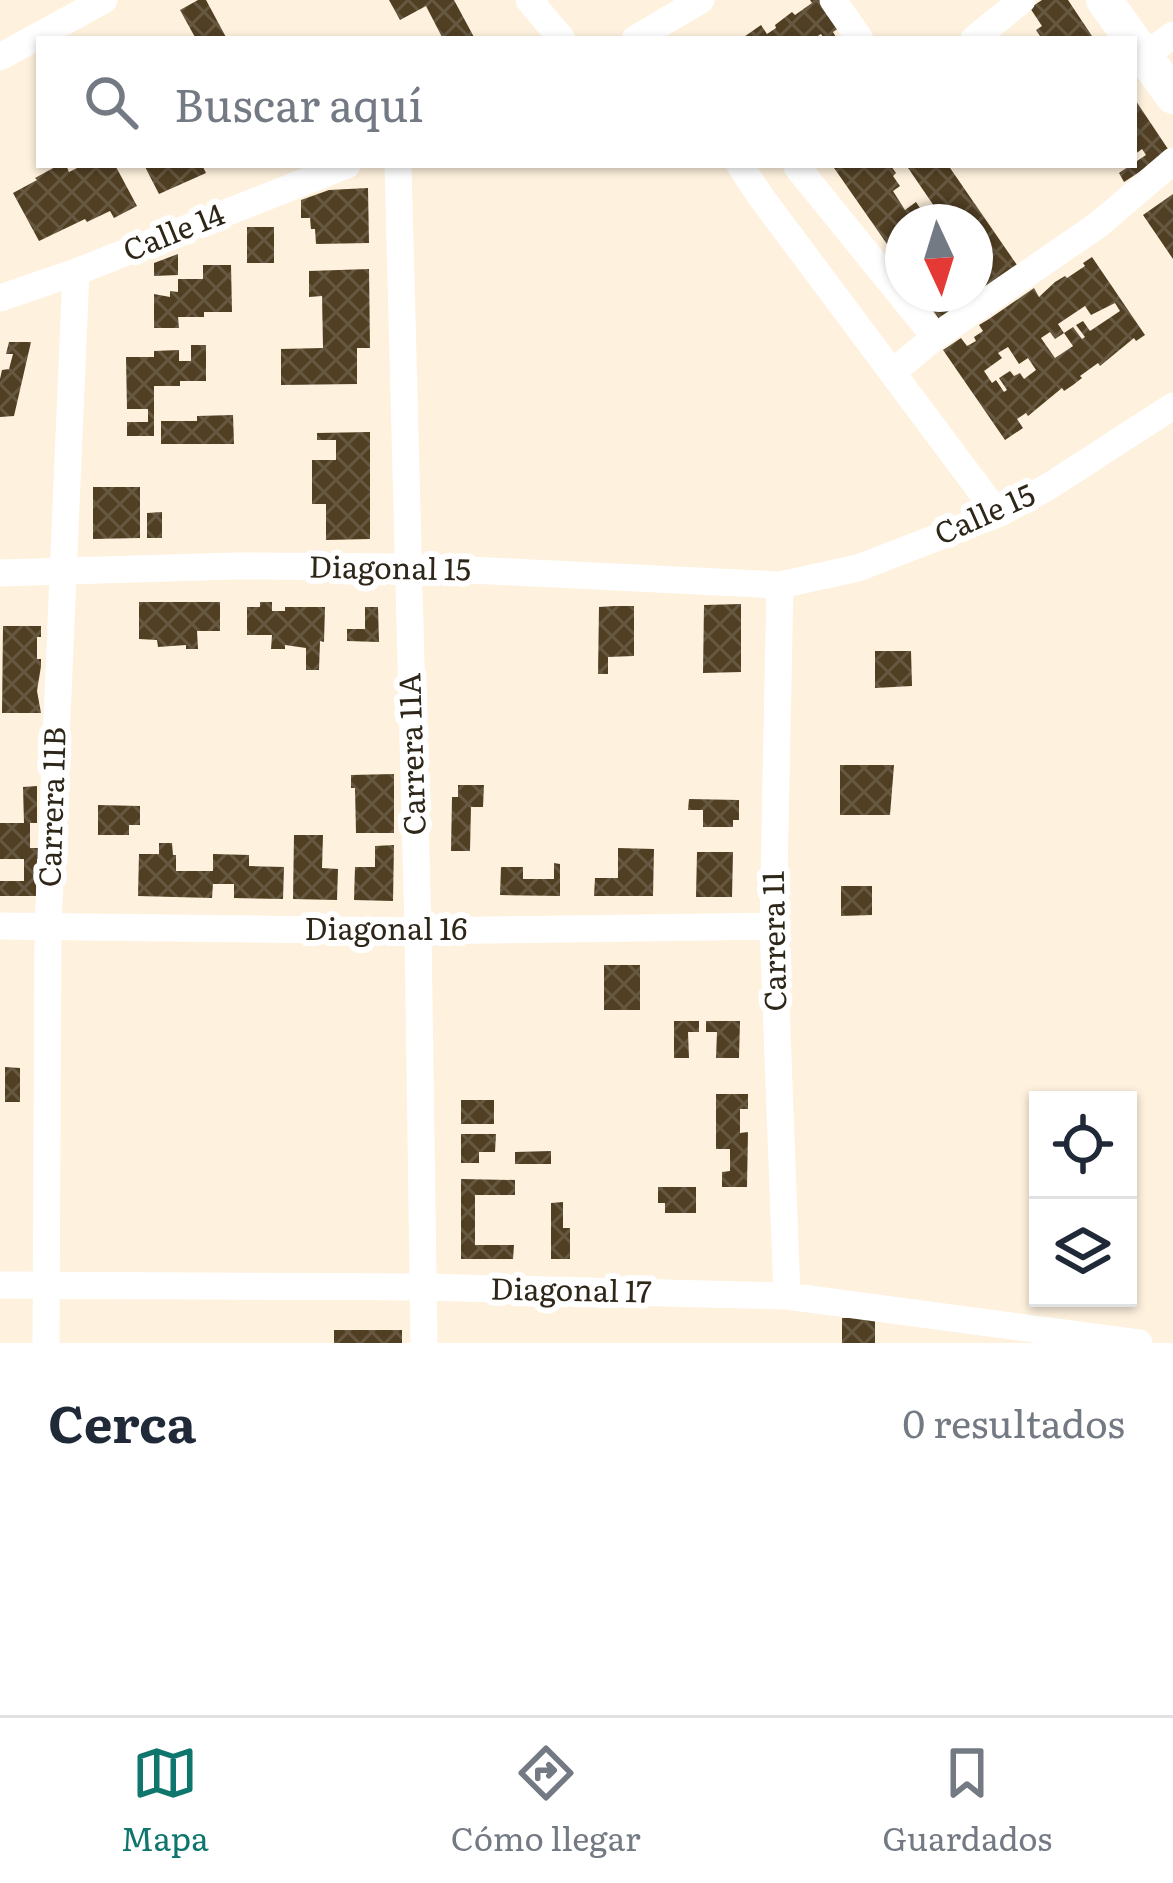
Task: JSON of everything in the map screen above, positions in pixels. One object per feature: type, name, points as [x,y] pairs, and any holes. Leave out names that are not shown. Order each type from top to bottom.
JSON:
[{"type":"street","points":[[38,36],[104,0]]},
{"type":"street","points":[[530,0],[560,36]]},
{"type":"street","points":[[648,36],[701,0]]},
{"type":"street","points":[[833,0],[858,36]]},
{"type":"street","points":[[978,36],[1022,0]]},
{"type":"street","points":[[1104,0],[1146,43],[1173,96]]},
{"type":"street","points":[[0,57],[36,37]]},
{"type":"street","points":[[893,372],[934,338],[1098,225],[1173,160]]},
{"type":"street","name":"Calle 14","points":[[0,298],[339,168]]},
{"type":"street","name":"Carrera 11A","points":[[398,168],[424,1343]]},
{"type":"street","points":[[742,168],[998,514]]},
{"type":"street","points":[[761,197],[796,168]]},
{"type":"street","points":[[800,168],[934,338]]},
{"type":"street","name":"Carrera 11B","points":[[46,1343],[48,928],[76,272]]},
{"type":"street","name":"Calle 15","points":[[780,585],[858,568],[998,514],[1173,406]]},
{"type":"street","name":"Diagonal 15","points":[[0,573],[408,567],[780,585]]},
{"type":"street","name":"Carrera 11","points":[[780,585],[772,926],[787,1296]]},
{"type":"street","name":"Diagonal 16","points":[[0,926],[418,931],[772,926]]},
{"type":"street","name":"Diagonal 17","points":[[0,1285],[424,1287],[787,1296],[1139,1343]]},
{"type":"building","points":[[206,0],[225,36],[194,36],[180,10]]},
{"type":"building","points":[[389,0],[454,0],[473,36],[441,36],[426,6],[400,20]]},
{"type":"building","points":[[810,0],[824,0],[839,28],[833,32],[835,36],[745,36],[761,25],[767,34],[792,12],[795,15]]},
{"type":"building","points":[[1042,0],[1068,0],[1092,36],[1040,36],[1036,30],[1042,26],[1030,8]]},
{"type":"building","points":[[1137,102],[1170,152],[1124,182],[1119,173],[1137,168],[1137,161],[1146,155],[1142,149],[1137,153]]},
{"type":"building","points":[[53,168],[69,172],[117,168],[137,206],[114,218],[110,211],[85,219],[39,241],[13,193]]},
{"type":"building","points":[[146,168],[204,168],[206,173],[159,194]]},
{"type":"building","points":[[834,168],[892,168],[900,186],[893,191],[901,204],[885,204],[885,241]]},
{"type":"building","points":[[908,168],[950,168],[975,204],[933,204]]},
{"type":"building","points":[[368,188],[369,243],[316,244],[310,218],[301,218],[301,200],[329,190]]},
{"type":"building","points":[[1173,194],[1173,259],[1143,215]]},
{"type":"building","points":[[247,227],[274,227],[274,263],[247,263]]},
{"type":"building","points":[[993,230],[1017,265],[993,282]]},
{"type":"building","points":[[178,254],[178,275],[154,276],[154,263]]},
{"type":"building","points":[[1092,257],[1145,335],[1017,419],[1023,428],[1005,440],[943,350],[961,338],[967,346],[976,341],[974,337],[983,331],[979,325],[1034,288],[1039,297]],"holes":[[[1115,303],[1120,311],[1090,331],[1083,321],[1076,325],[1082,339],[1073,327],[1064,333],[1058,324],[1085,306],[1091,315]],[[1050,332],[1055,339],[1064,333],[1073,346],[1055,358],[1041,338]],[[1008,347],[1019,364],[1028,358],[1036,370],[1024,379],[1010,371],[999,378],[1004,392],[984,371],[1002,358],[998,353]]]},
{"type":"building","points":[[203,265],[231,265],[232,312],[178,317],[179,328],[154,328],[154,294],[170,297],[170,291],[178,292],[178,279],[203,279]]},
{"type":"building","points":[[369,269],[370,348],[357,348],[357,384],[281,385],[281,349],[323,348],[322,296],[309,297],[309,271]]},
{"type":"building","points":[[9,342],[31,342],[14,416],[0,417],[0,379],[13,354],[6,354]]},
{"type":"building","points":[[191,345],[206,345],[206,381],[154,386],[154,436],[127,436],[127,422],[148,422],[148,409],[127,409],[126,357],[154,357],[154,351],[179,350],[179,361],[191,361]]},
{"type":"building","points":[[233,415],[234,444],[161,444],[161,421]]},
{"type":"building","points":[[370,432],[370,539],[326,540],[326,504],[312,504],[312,460],[336,460],[336,440],[317,440],[317,433]]},
{"type":"building","points":[[93,487],[140,487],[140,538],[93,539]]},
{"type":"building","points":[[162,512],[162,538],[147,538],[147,513]]},
{"type":"building","points":[[139,602],[220,602],[220,631],[197,631],[198,649],[158,647],[157,640],[139,639]]},
{"type":"building","points":[[260,602],[272,602],[272,611],[325,607],[319,670],[306,670],[306,648],[271,649],[272,635],[247,635],[247,607],[260,607]]},
{"type":"building","points":[[741,604],[741,672],[703,673],[704,605]]},
{"type":"building","points":[[634,606],[634,656],[608,657],[608,674],[598,674],[599,607]]},
{"type":"building","points":[[365,607],[378,607],[379,642],[347,641],[347,629],[365,629]]},
{"type":"building","points":[[3,626],[41,626],[37,691],[41,713],[2,713]]},
{"type":"building","points":[[875,651],[911,651],[912,686],[875,688]]},
{"type":"building","points":[[840,765],[894,765],[890,815],[840,815]]},
{"type":"building","points":[[394,774],[394,833],[356,833],[351,775]]},
{"type":"building","points":[[458,785],[484,785],[483,807],[471,807],[470,851],[451,851],[452,797],[458,797]]},
{"type":"building","points":[[37,786],[37,823],[30,823],[30,848],[41,848],[36,896],[0,896],[0,881],[24,881],[24,859],[0,859],[0,823],[24,823],[23,787]]},
{"type":"building","points":[[689,799],[739,800],[739,820],[733,820],[733,827],[703,827],[703,810],[688,810]]},
{"type":"building","points":[[98,805],[140,806],[140,825],[129,825],[129,835],[98,835]]},
{"type":"building","points":[[294,835],[323,835],[322,868],[338,869],[337,900],[293,899]]},
{"type":"building","points":[[159,843],[172,843],[176,871],[213,871],[213,854],[249,855],[249,866],[284,867],[283,899],[234,898],[234,884],[213,884],[212,898],[138,896],[139,854],[159,854]]},
{"type":"building","points":[[394,845],[393,901],[354,900],[355,867],[375,867],[375,846]]},
{"type":"building","points":[[618,848],[654,849],[653,896],[594,896],[595,878],[618,878]]},
{"type":"building","points":[[697,852],[733,852],[732,897],[696,897]]},
{"type":"building","points":[[554,863],[560,864],[560,896],[500,895],[501,867],[523,867],[523,879],[554,879]]},
{"type":"building","points":[[841,886],[872,886],[872,915],[841,916]]},
{"type":"building","points":[[604,965],[640,965],[640,1010],[604,1010]]},
{"type":"building","points":[[674,1021],[699,1021],[699,1032],[688,1032],[689,1058],[674,1058]]},
{"type":"building","points":[[706,1021],[740,1021],[739,1058],[716,1058],[717,1032],[706,1032]]},
{"type":"building","points":[[5,1067],[20,1068],[20,1102],[5,1102]]},
{"type":"building","points":[[716,1094],[748,1094],[748,1109],[740,1109],[740,1133],[748,1132],[747,1187],[722,1187],[722,1172],[730,1171],[730,1149],[716,1149]]},
{"type":"building","points":[[461,1100],[494,1100],[494,1124],[461,1124]]},
{"type":"building","points":[[461,1134],[496,1134],[495,1152],[479,1152],[479,1163],[461,1163]]},
{"type":"building","points":[[551,1151],[551,1164],[515,1164],[515,1152]]},
{"type":"building","points":[[461,1179],[515,1180],[515,1195],[475,1195],[475,1245],[514,1245],[513,1259],[461,1259]]},
{"type":"building","points":[[658,1187],[696,1187],[696,1213],[665,1213],[665,1203],[658,1203]]},
{"type":"building","points":[[563,1202],[563,1228],[570,1228],[570,1259],[551,1259],[551,1203]]},
{"type":"building","points":[[842,1318],[875,1318],[875,1343],[842,1343]]},
{"type":"building","points":[[334,1330],[402,1330],[402,1343],[334,1343]]}]
